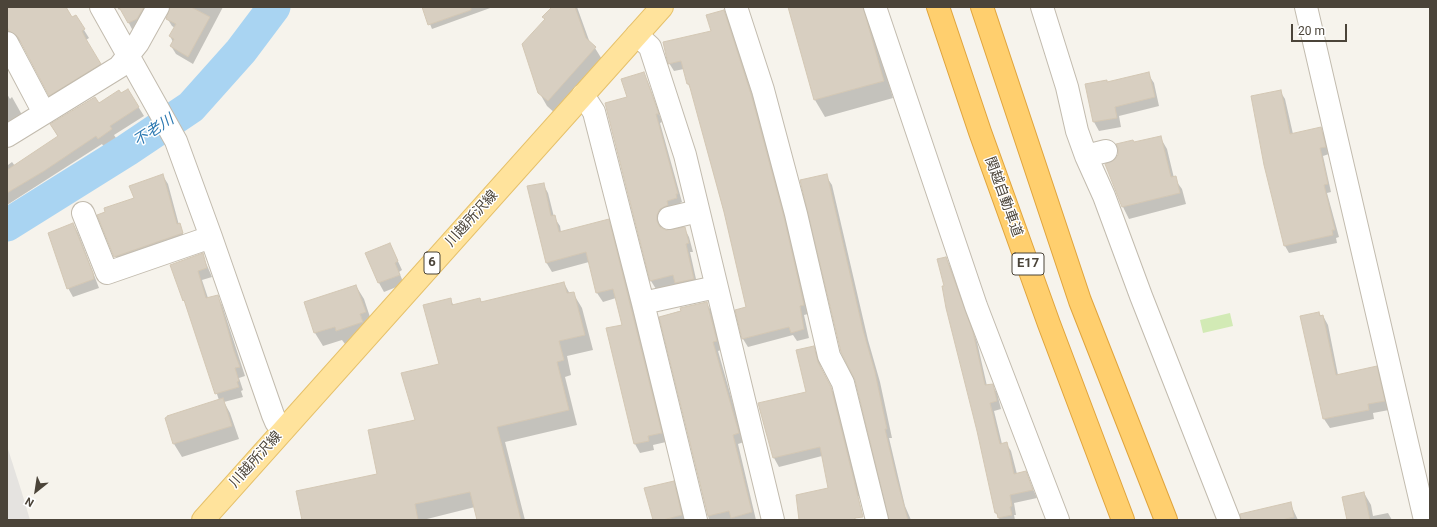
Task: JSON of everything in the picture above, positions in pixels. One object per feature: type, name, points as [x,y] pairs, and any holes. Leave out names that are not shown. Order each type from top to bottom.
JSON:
[{"type":"highway","name":"関越自動車道","points":[[938,7],[1020,243],[1123,520]]},
{"type":"highway","name":"E17","points":[[982,7],[1080,301],[1166,520]]},
{"type":"main road","name":"川越所沢線","points":[[203,520],[662,7]]},
{"type":"street","points":[[100,7],[157,105],[173,136],[211,237],[273,415],[276,422],[283,430]]},
{"type":"street","points":[[7,136],[120,67],[138,43],[158,7]]},
{"type":"street","points":[[736,7],[739,46],[763,90],[777,176],[793,235],[814,326],[843,383],[877,520]]},
{"type":"street","points":[[875,7],[976,306],[1058,520]]},
{"type":"street","points":[[1042,7],[1067,87],[1077,131],[1096,154],[1104,196],[1143,303],[1229,520]]},
{"type":"street","points":[[1307,9],[1425,520]]},
{"type":"street","points":[[637,34],[650,47],[685,155],[773,520]]},
{"type":"street","points":[[7,43],[44,114]]},
{"type":"street","points":[[583,95],[594,112],[643,303],[696,520]]},
{"type":"street","points":[[669,218],[698,212]]},
{"type":"street","points":[[84,213],[107,272],[211,237]]},
{"type":"street","points":[[643,303],[716,287]]},
{"type":"green space","points":[[1230,313],[1233,326],[1203,333],[1200,320]]},
{"type":"shaded area","points":[[7,446],[22,493],[30,520],[7,520]]},
{"type":"building","points":[[7,7],[66,7],[72,17],[76,15],[85,29],[82,31],[101,64],[49,96],[18,37],[9,31],[7,27]]},
{"type":"building","points":[[119,7],[144,7],[137,19],[128,23]]},
{"type":"building","points":[[170,7],[191,7],[210,17],[188,57],[170,46],[174,39],[169,36],[176,24],[166,19]]},
{"type":"building","points":[[422,7],[471,7],[471,10],[428,25]]},
{"type":"building","points":[[552,7],[575,7],[586,38],[596,47],[548,101],[538,93],[522,44],[545,19],[542,17]]},
{"type":"building","points":[[788,7],[863,7],[884,81],[814,100]]},
{"type":"building","points":[[724,10],[751,94],[784,217],[804,305],[800,306],[804,329],[791,333],[789,327],[742,339],[735,310],[746,307],[724,212],[689,84],[687,84],[681,61],[668,64],[663,42],[711,31],[706,15]]},
{"type":"building","points":[[644,72],[659,114],[656,114],[678,194],[676,194],[677,198],[667,201],[668,205],[660,209],[657,215],[657,221],[660,227],[666,230],[685,227],[689,243],[686,244],[694,279],[675,283],[673,275],[650,281],[605,103],[627,97],[621,79]]},
{"type":"building","points":[[1149,72],[1155,97],[1115,107],[1117,118],[1093,122],[1085,84],[1107,80],[1107,82]]},
{"type":"building","points":[[128,89],[139,107],[110,126],[112,129],[98,139],[96,136],[44,171],[7,193],[7,170],[58,136],[50,124],[95,97],[99,103],[119,90],[121,93]]},
{"type":"building","points":[[1281,90],[1290,134],[1321,127],[1326,147],[1320,148],[1328,184],[1324,185],[1335,230],[1332,230],[1333,235],[1284,246],[1264,165],[1251,96]]},
{"type":"building","points":[[1161,136],[1171,177],[1176,176],[1180,193],[1122,207],[1105,164],[1114,160],[1118,155],[1118,148],[1116,144]]},
{"type":"building","points":[[163,174],[177,224],[180,223],[183,233],[114,257],[97,215],[105,212],[104,208],[134,198],[129,186]]},
{"type":"building","points":[[827,174],[863,330],[875,372],[887,429],[885,429],[896,476],[908,520],[889,520],[855,380],[841,352],[800,180]]},
{"type":"building","points":[[544,183],[551,216],[555,215],[559,232],[609,219],[662,433],[648,436],[649,441],[634,444],[606,328],[622,325],[613,289],[596,293],[586,252],[546,263],[527,186]]},
{"type":"building","points":[[73,223],[94,279],[67,289],[48,233]]},
{"type":"building","points":[[390,243],[398,261],[395,263],[400,275],[378,283],[365,253]]},
{"type":"building","points":[[203,253],[207,268],[198,271],[206,298],[218,295],[240,367],[235,368],[239,381],[237,382],[239,387],[215,394],[184,300],[183,301],[170,265]]},
{"type":"building","points":[[946,257],[973,332],[985,385],[993,384],[997,401],[990,403],[1000,444],[1007,442],[1014,474],[1026,471],[1033,490],[1010,495],[1012,515],[998,518],[997,513],[995,513],[977,431],[946,308],[942,286],[944,286],[937,259]]},
{"type":"building","points":[[564,282],[567,293],[574,292],[585,335],[559,341],[564,360],[557,362],[569,410],[497,427],[521,520],[477,520],[470,492],[415,504],[418,520],[302,520],[296,491],[377,474],[368,430],[415,420],[401,373],[439,364],[423,305],[451,298],[452,305],[480,298],[481,302]]},
{"type":"building","points":[[356,285],[366,312],[360,314],[363,322],[336,331],[335,327],[314,333],[304,302]]},
{"type":"building","points":[[707,302],[717,341],[713,342],[739,433],[733,435],[752,512],[731,518],[729,511],[708,516],[659,317],[681,311],[680,308]]},
{"type":"building","points":[[1319,312],[1320,316],[1323,315],[1336,375],[1377,366],[1385,401],[1368,404],[1369,410],[1323,419],[1300,316]]},
{"type":"building","points":[[814,346],[818,362],[831,387],[863,517],[855,518],[855,520],[799,520],[796,495],[828,488],[820,447],[773,458],[758,403],[806,392],[796,350]]},
{"type":"building","points":[[223,398],[232,426],[173,444],[165,418],[167,416]]},
{"type":"building","points":[[674,481],[682,515],[663,520],[653,520],[644,488]]},
{"type":"building","points":[[1364,492],[1370,520],[1347,520],[1342,497]]},
{"type":"building","points":[[1291,502],[1294,517],[1282,520],[1241,520],[1240,514]]},
{"type":"waterway","name":"不老川","points":[[7,225],[127,150],[191,107],[241,51],[274,7]]}]
